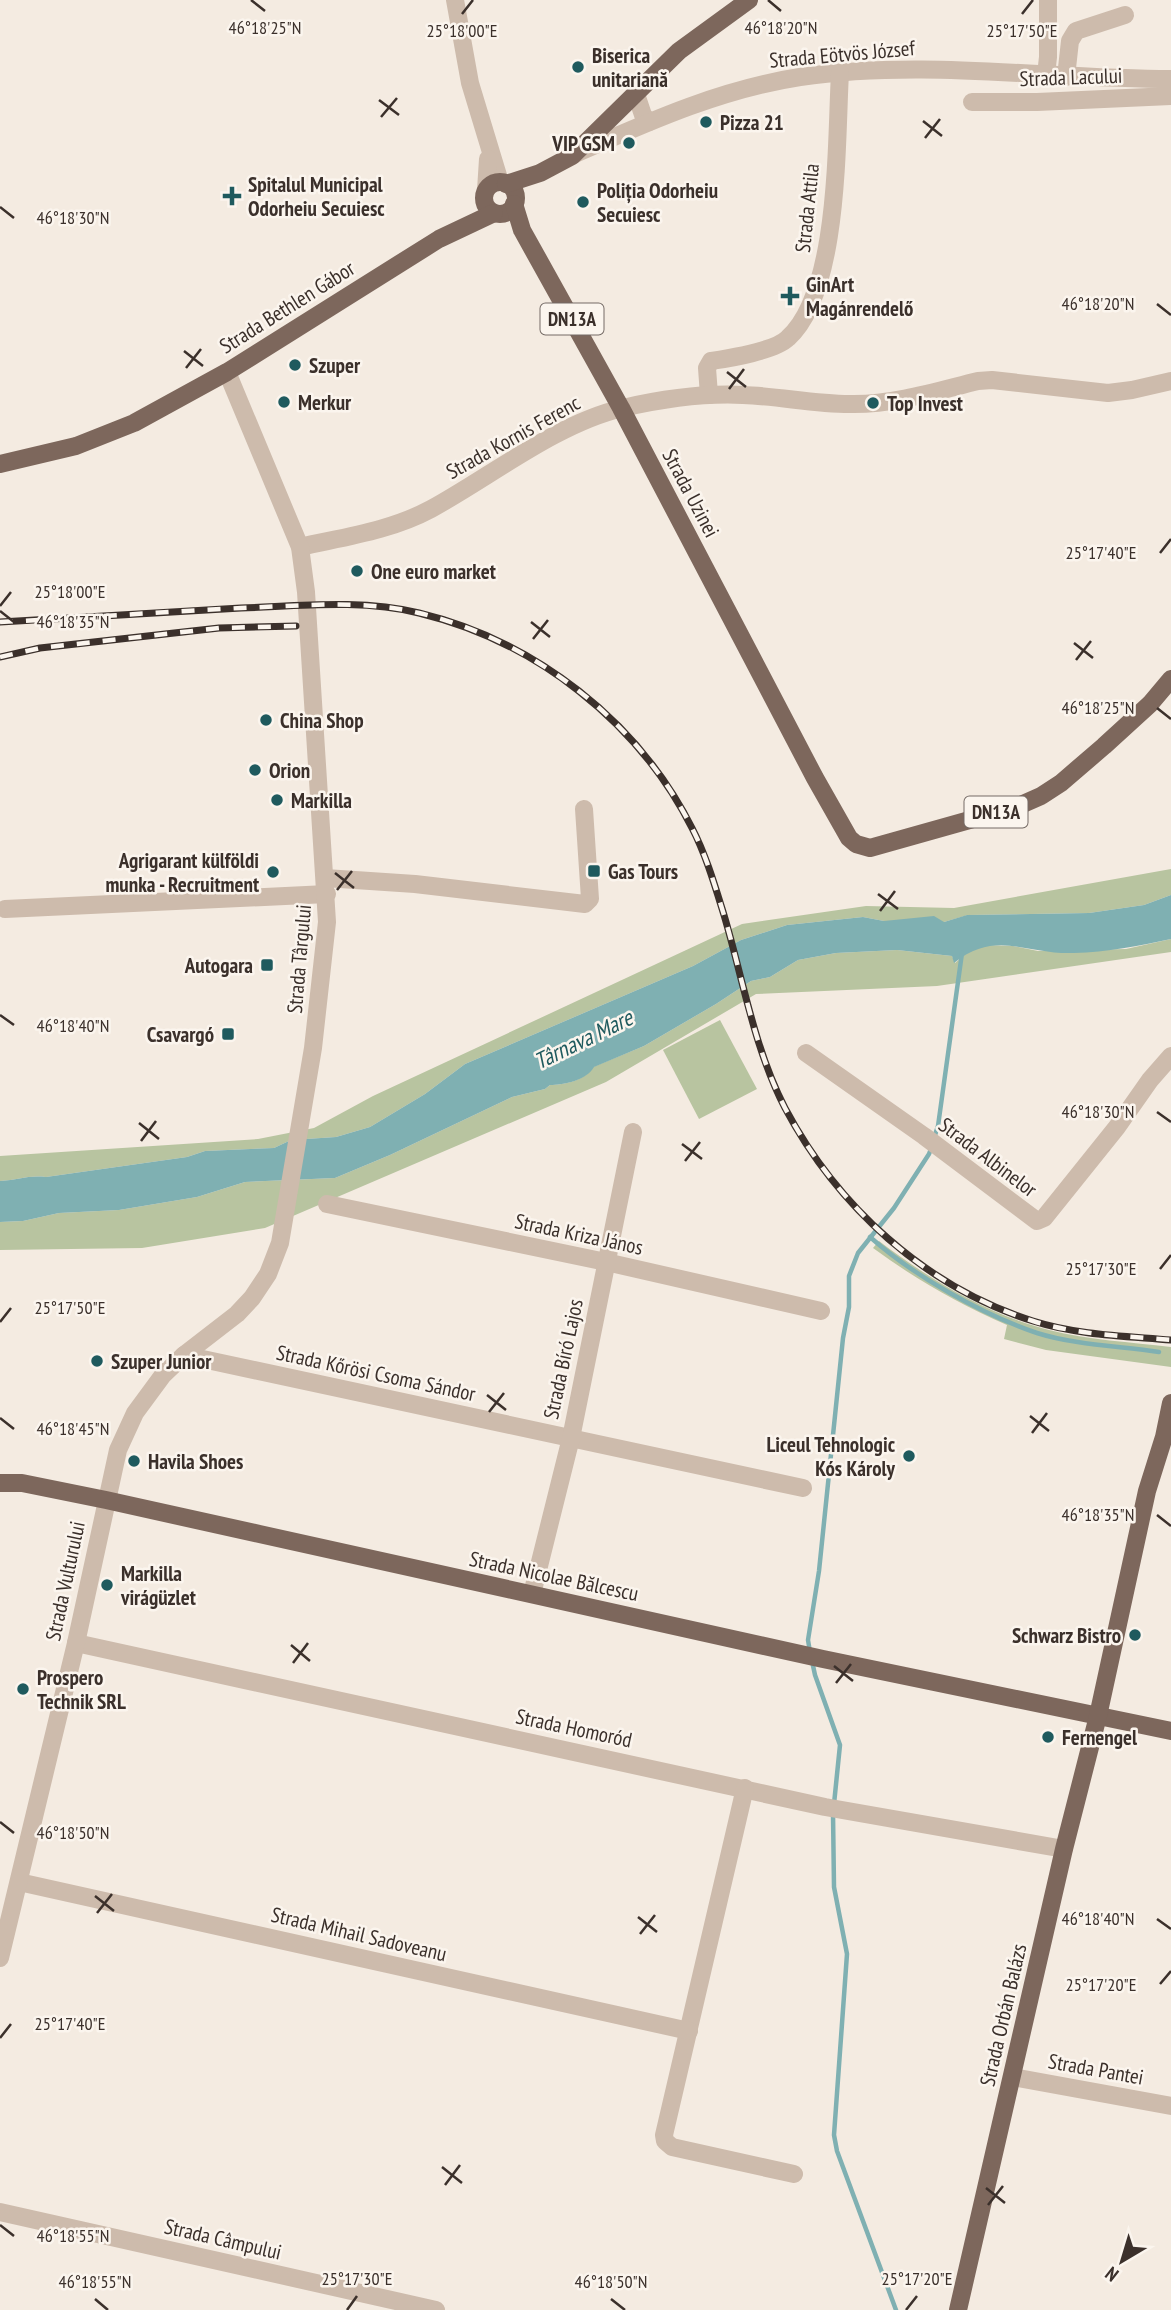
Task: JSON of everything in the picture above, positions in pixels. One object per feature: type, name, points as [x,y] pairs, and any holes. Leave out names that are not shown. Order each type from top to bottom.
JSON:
[{"type":"main road","points":[[439,239],[501,192],[572,156],[679,51],[749,0]]},
{"type":"main road","name":"DN13A","points":[[501,192],[522,230],[495,213],[486,205],[501,192]]},
{"type":"main road","points":[[439,239],[495,213]]},
{"type":"main road","name":"Strada Uzinei","points":[[522,230],[621,408],[815,778],[849,838],[856,844],[870,848],[1016,807],[1041,796],[1104,747],[1150,704],[1171,679]]},
{"type":"main road","name":"Strada Bethlen Gábor","points":[[0,464],[47,455],[109,434],[182,398],[439,239]]},
{"type":"main road","name":"Strada Orbán Balázs","points":[[958,2310],[1064,1849],[1098,1716],[1147,1491],[1167,1437],[1171,1403]]},
{"type":"main road","name":"Strada Nicolae Bălcescu","points":[[0,1483],[22,1483],[106,1500],[798,1654],[1171,1731]]},
{"type":"street","points":[[455,0],[470,83],[501,192]]},
{"type":"street","points":[[1046,75],[1048,0]]},
{"type":"street","points":[[1066,77],[1070,41],[1076,31],[1125,15]]},
{"type":"street","name":"Strada Eötvös József","points":[[572,156],[649,121],[755,86],[802,77],[947,68],[1066,77],[1171,79]]},
{"type":"street","name":"Strada Attila","points":[[709,395],[707,368],[711,361],[747,355],[788,339],[816,294],[825,263],[832,207],[840,73]]},
{"type":"street","points":[[636,94],[643,115],[649,121]]},
{"type":"street","name":"Strada Lacului","points":[[972,102],[1171,96]]},
{"type":"street","name":"Strada Târgului","points":[[106,1500],[118,1450],[135,1413],[163,1375],[237,1314],[259,1289],[268,1273],[280,1243],[289,1196],[313,1048],[323,960],[327,922],[326,886],[309,617],[300,547],[227,372]]},
{"type":"street","name":"Strada Kornis Ferenc","points":[[300,547],[379,530],[405,521],[564,431],[621,408],[709,395],[746,395],[850,405],[884,403],[985,380],[1016,381],[1108,393],[1171,381]]},
{"type":"street","points":[[5,909],[326,886],[415,884],[585,905],[590,900],[584,809]]},
{"type":"street","name":"Strada Albinelor","points":[[806,1053],[1037,1222],[1041,1221],[1117,1127],[1150,1080],[1171,1056]]},
{"type":"street","name":"Strada Bíró Lajos","points":[[532,1594],[570,1438],[633,1132]]},
{"type":"street","name":"Strada Kriza János","points":[[327,1204],[606,1262],[821,1311]]},
{"type":"street","name":"Strada Kőrösi Csoma Sándor","points":[[184,1355],[803,1488]]},
{"type":"street","name":"Strada Vulturului","points":[[0,1958],[76,1643],[106,1500]]},
{"type":"street","name":"Strada Homoród","points":[[76,1643],[832,1808],[1064,1849]]},
{"type":"street","points":[[746,1788],[664,2135],[665,2141],[672,2147],[793,2174]]},
{"type":"street","name":"Strada Mihail Sadoveanu","points":[[19,1882],[690,2031]]},
{"type":"street","name":"Strada Pantei","points":[[1013,2077],[1171,2106]]},
{"type":"street","name":"Strada Câmpului","points":[[0,2212],[436,2310]]},
{"type":"green space","points":[[1171,869],[1171,895],[1144,905],[1089,913],[968,915],[944,922],[884,921],[863,917],[787,925],[741,940],[693,966],[465,1064],[425,1094],[370,1127],[336,1137],[291,1140],[274,1148],[205,1151],[187,1157],[0,1181],[0,1156],[258,1139],[314,1128],[373,1096],[742,924],[866,906],[954,908]]},
{"type":"green space","points":[[1171,939],[1171,952],[937,986],[756,994],[606,1082],[265,1228],[142,1248],[0,1250],[0,1222],[23,1221],[59,1213],[119,1210],[197,1197],[245,1182],[335,1178],[512,1097],[580,1078],[593,1067],[644,1046],[751,981],[770,977],[798,960],[836,953],[897,950],[952,956],[955,963],[969,951],[985,945],[1013,946],[1038,951],[1126,949]]},
{"type":"green space","points":[[720,1020],[757,1089],[699,1119],[663,1050]]},
{"type":"green space","points":[[879,1241],[939,1282],[1004,1315],[1064,1333],[1171,1347],[1171,1367],[1046,1350],[1004,1339],[1007,1325],[955,1300],[905,1270],[873,1248]]},
{"type":"water","name":"Târnava Mare","points":[[1171,895],[1171,939],[1135,946],[1057,953],[998,945],[984,947],[954,963],[952,956],[897,950],[836,953],[798,960],[770,977],[751,981],[644,1046],[594,1067],[581,1078],[512,1097],[335,1178],[245,1182],[197,1197],[119,1210],[59,1213],[23,1221],[0,1222],[0,1181],[187,1157],[205,1151],[274,1148],[291,1140],[336,1137],[370,1127],[425,1094],[465,1064],[693,966],[741,940],[787,925],[863,917],[884,921],[934,916],[944,922],[967,915],[1089,913],[1144,905]]},
{"type":"waterway","points":[[934,1138],[938,1126],[962,953]]},
{"type":"waterway","points":[[810,1652],[808,1640],[819,1571],[843,1338],[849,1307],[849,1276],[858,1253],[894,1208],[932,1146]]},
{"type":"waterway","points":[[870,1237],[927,1280],[971,1305],[1016,1325],[1066,1340],[1159,1352]]},
{"type":"waterway","points":[[812,1661],[840,1745],[834,1804]]},
{"type":"waterway","points":[[833,1813],[834,1887],[847,1954],[834,2135],[837,2151],[896,2310]]},
{"type":"railway","points":[[0,622],[308,605],[375,606],[419,613],[462,626],[503,643],[542,665],[579,691],[612,720],[643,753],[670,789],[692,828],[710,871],[757,1037],[774,1085],[806,1144],[830,1178],[858,1209],[921,1265],[993,1306],[1050,1326],[1171,1340]]},
{"type":"railway","points":[[0,657],[40,648],[219,628],[296,626]]},
{"type":"place","name":"Biserica unitariană","points":[[578,67]]},
{"type":"place","name":"Pizza 21","points":[[706,122]]},
{"type":"place","name":"VIP GSM","points":[[629,143]]},
{"type":"place","name":"Spitalul Municipal Odorheiu Secuiesc","points":[[232,196]]},
{"type":"place","name":"Poliția Odorheiu Secuiesc","points":[[583,202]]},
{"type":"place","name":"GinArt Magánrendelő","points":[[790,296]]},
{"type":"place","name":"Szuper","points":[[295,365]]},
{"type":"place","name":"Merkur","points":[[284,402]]},
{"type":"place","name":"Top Invest","points":[[873,403]]},
{"type":"place","name":"One euro market","points":[[357,571]]},
{"type":"place","name":"China Shop","points":[[266,720]]},
{"type":"place","name":"Orion","points":[[255,770]]},
{"type":"place","name":"Markilla","points":[[277,800]]},
{"type":"place","name":"Gas Tours","points":[[594,871]]},
{"type":"place","name":"Agrigarant külföldi munka - Recruitment","points":[[273,872]]},
{"type":"place","name":"Autogara","points":[[267,965]]},
{"type":"place","name":"Csavargó","points":[[228,1034]]},
{"type":"place","name":"Szuper Junior","points":[[97,1361]]},
{"type":"place","name":"Liceul Tehnologic Kós Károly","points":[[909,1456]]},
{"type":"place","name":"Havila Shoes","points":[[134,1461]]},
{"type":"place","name":"Markilla virágüzlet","points":[[107,1585]]},
{"type":"place","name":"Schwarz Bistro","points":[[1135,1635]]},
{"type":"place","name":"Prospero Technik SRL","points":[[23,1689]]},
{"type":"place","name":"Fernengel","points":[[1048,1737]]}]
